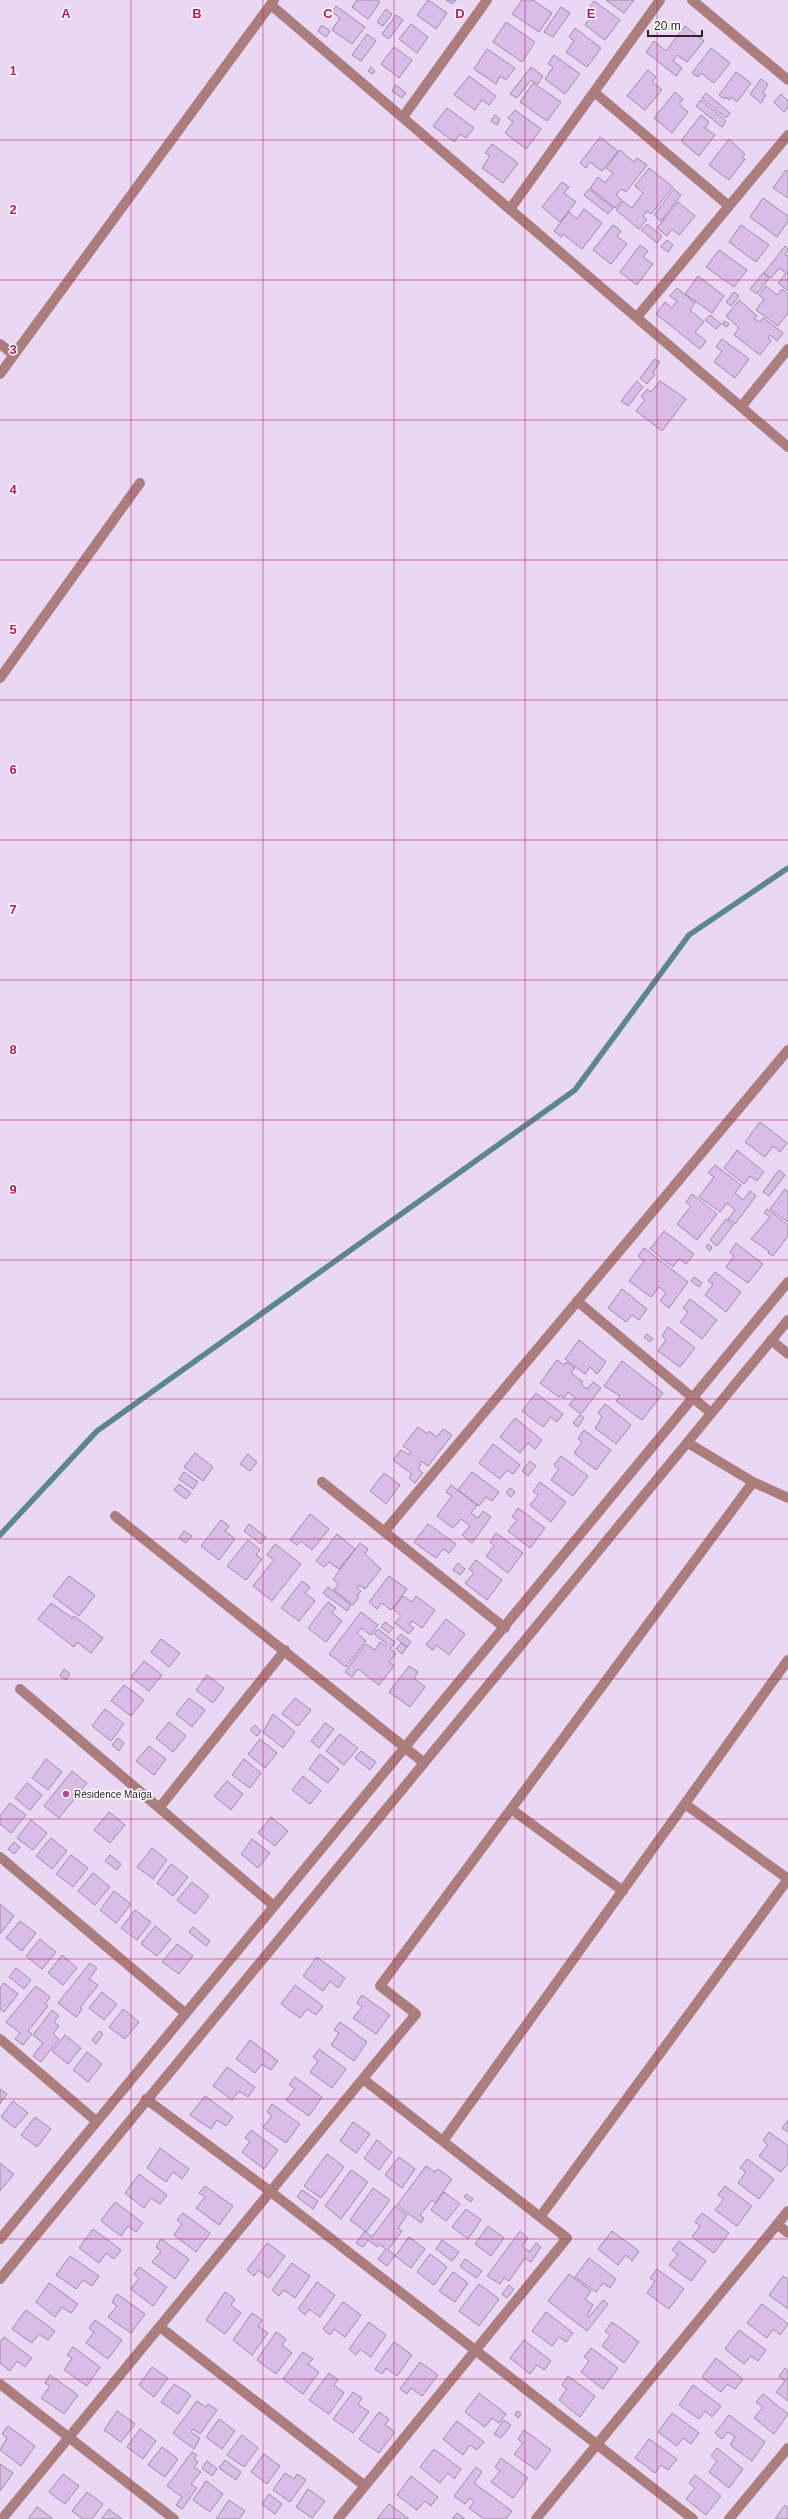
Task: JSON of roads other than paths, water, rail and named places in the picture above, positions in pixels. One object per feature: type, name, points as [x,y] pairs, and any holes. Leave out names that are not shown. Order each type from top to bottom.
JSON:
[{"type":"street","points":[[403,117],[487,0]]},
{"type":"street","points":[[510,209],[660,0]]},
{"type":"street","points":[[692,0],[788,80]]},
{"type":"street","points":[[0,374],[273,2],[403,117],[788,447]]},
{"type":"street","points":[[594,92],[729,206]]},
{"type":"street","points":[[637,317],[788,135]]},
{"type":"street","points":[[0,344],[14,355]]},
{"type":"street","points":[[741,407],[788,349]]},
{"type":"street","points":[[0,678],[140,482]]},
{"type":"street","points":[[384,1532],[788,1050]]},
{"type":"street","points":[[0,2239],[3,2228],[96,2121],[186,2013],[505,1628],[788,1282]]},
{"type":"street","points":[[578,1301],[711,1413]]},
{"type":"street","points":[[0,2279],[146,2099],[788,1320]]},
{"type":"street","points":[[771,1340],[788,1354]]},
{"type":"street","points":[[688,1443],[753,1482],[788,1497]]},
{"type":"street","points":[[322,1482],[505,1628]]},
{"type":"street","points":[[2,2519],[416,2014],[380,1986],[753,1482]]},
{"type":"street","points":[[115,1516],[424,1762]]},
{"type":"street","points":[[160,1807],[285,1650]]},
{"type":"street","points":[[444,2141],[788,1660]]},
{"type":"street","points":[[20,1689],[160,1807],[274,1906]]},
{"type":"street","points":[[540,2217],[788,1879],[685,1804]]},
{"type":"street","points":[[511,1809],[623,1891]]},
{"type":"street","points":[[0,1857],[186,2013]]},
{"type":"street","points":[[0,2039],[96,2121]]},
{"type":"street","points":[[338,2519],[567,2238],[363,2079]]},
{"type":"street","points":[[146,2099],[271,2192],[693,2519]]},
{"type":"street","points":[[536,2519],[788,2211]]},
{"type":"street","points":[[777,2224],[788,2232]]},
{"type":"street","points":[[160,2327],[365,2486]]},
{"type":"street","points":[[0,2384],[174,2519]]},
{"type":"street","points":[[730,2519],[788,2448]]},
{"type":"waterway","points":[[0,1535],[97,1431],[575,1090],[689,935],[788,868]]},
{"type":"place","name":"Résidence Maïga","points":[[66,1794]]}]
